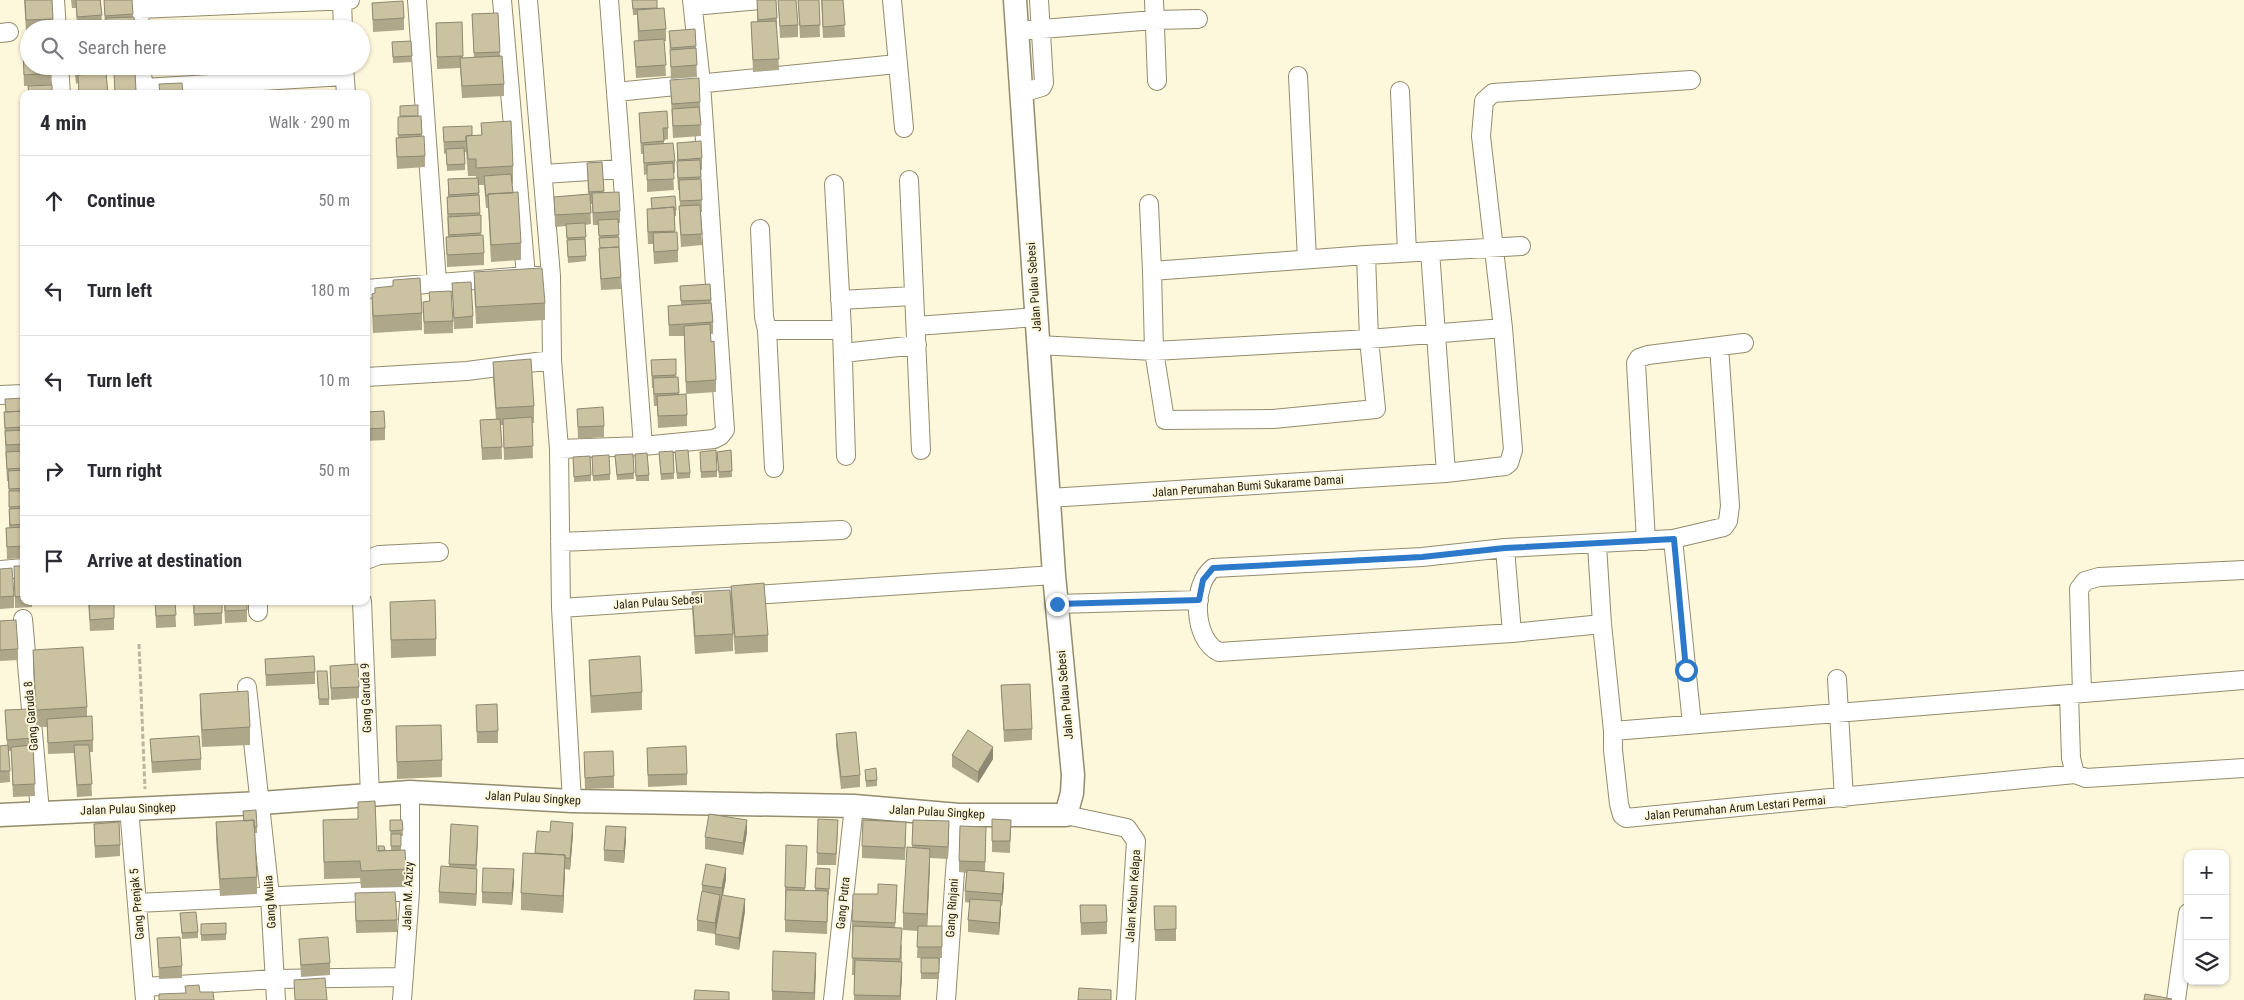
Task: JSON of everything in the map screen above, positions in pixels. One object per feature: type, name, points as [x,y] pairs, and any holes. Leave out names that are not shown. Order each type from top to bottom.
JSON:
[{"type":"street","points":[[55,0],[56,20]]},
{"type":"street","points":[[342,0],[343,20]]},
{"type":"street","points":[[139,20],[138,5],[350,0]]},
{"type":"street","points":[[417,0],[438,283]]},
{"type":"street","points":[[502,0],[526,276]]},
{"type":"street","points":[[528,0],[551,276],[552,360],[559,449],[561,608],[572,801]]},
{"type":"street","points":[[610,0],[644,446]]},
{"type":"street","points":[[559,449],[644,446],[714,439],[720,436],[726,427],[701,83],[692,3],[760,0]]},
{"type":"street","points":[[892,0],[904,128]]},
{"type":"street","name":"Jalan Pulau Sebesi","points":[[1014,0],[1054,575],[1073,785],[1066,815]]},
{"type":"street","points":[[1021,93],[1042,88],[1039,0]]},
{"type":"street","points":[[1154,0],[1157,81]]},
{"type":"street","points":[[1017,31],[1154,20],[1198,19]]},
{"type":"street","points":[[616,92],[897,64]]},
{"type":"street","points":[[60,75],[61,90]]},
{"type":"street","points":[[142,75],[143,90]]},
{"type":"street","points":[[181,90],[219,89],[316,75]]},
{"type":"street","points":[[344,75],[346,90]]},
{"type":"street","points":[[1298,76],[1307,260]]},
{"type":"street","name":"Jalan Perumahan Bumi Sukarame Damai","points":[[1049,498],[1446,473],[1504,466],[1509,463],[1513,450],[1503,328],[1480,136],[1484,101],[1486,97],[1493,93],[1691,80]]},
{"type":"street","points":[[1400,91],[1408,253]]},
{"type":"street","points":[[543,174],[622,169]]},
{"type":"street","points":[[908,180],[921,450]]},
{"type":"street","points":[[834,184],[842,330],[846,456]]},
{"type":"street","points":[[1149,204],[1154,351],[1165,420],[1273,419],[1376,410],[1368,339],[1366,255]]},
{"type":"street","points":[[760,229],[774,468]]},
{"type":"street","points":[[1152,271],[1521,246]]},
{"type":"street","points":[[1430,251],[1446,473]]},
{"type":"street","points":[[370,289],[526,276],[551,276]]},
{"type":"street","points":[[840,300],[913,296]]},
{"type":"street","points":[[916,326],[1036,317]]},
{"type":"street","points":[[1038,345],[1154,351],[1368,339],[1503,328]]},
{"type":"street","points":[[767,330],[842,330]]},
{"type":"street","points":[[1646,541],[1647,528],[1635,377],[1636,363],[1639,358],[1648,355],[1744,343]]},
{"type":"street","points":[[843,353],[917,345]]},
{"type":"street","points":[[1602,624],[1512,633],[1219,652],[1210,646],[1200,630],[1199,600],[1203,580],[1213,568],[1422,557],[1505,548],[1598,545],[1674,539],[1724,528],[1728,521],[1730,506],[1719,346]]},
{"type":"street","points":[[370,377],[467,371],[552,360]]},
{"type":"street","points":[[0,395],[20,394]]},
{"type":"street","points":[[560,542],[842,530]]},
{"type":"street","points":[[1674,539],[1692,724]]},
{"type":"street","points":[[1598,545],[1602,624],[1613,731],[2244,680]]},
{"type":"street","points":[[1505,548],[1512,633]]},
{"type":"street","points":[[370,558],[379,555],[439,552]]},
{"type":"street","points":[[0,570],[20,568]]},
{"type":"street","points":[[2075,774],[2070,758],[2075,693],[2079,589],[2085,581],[2099,577],[2244,570]]},
{"type":"street","name":"Jalan Pulau Sebesi","points":[[561,608],[1054,575]]},
{"type":"street","points":[[1057,604],[1199,600]]},
{"type":"street","name":"Gang Garuda 9","points":[[362,605],[370,795]]},
{"type":"street","name":"Gang Garuda 8","points":[[23,619],[40,812]]},
{"type":"street","name":"Jalan Perumahan Arum Lestari Permai","points":[[1837,680],[1844,798]]},
{"type":"street","name":"Gang Mulia","points":[[247,687],[262,803],[276,1000]]},
{"type":"street","name":"Jalan Perumahan Arum Lestari Permai","points":[[1613,731],[1613,750],[1619,804],[1622,815],[1626,818],[2075,774],[2086,778],[2244,768]]},
{"type":"street","name":"Jalan Pulau Singkep","points":[[0,815],[262,803],[410,792],[572,801],[854,806],[959,815],[1066,815]]},
{"type":"street","name":"Jalan M. Azizy","points":[[402,1000],[410,892],[410,792]]},
{"type":"street","name":"Gang Putra","points":[[833,1000],[854,806]]},
{"type":"street","name":"Gang Prenjak 5","points":[[138,808],[137,903],[144,994]]},
{"type":"street","name":"Gang Rinjani","points":[[946,1000],[959,815]]},
{"type":"street","name":"Jalan Kebun Kelapa","points":[[1066,815],[1128,828],[1136,841],[1126,1000]]},
{"type":"street","points":[[137,903],[270,896],[410,892]]},
{"type":"street","points":[[2176,1000],[2184,940]]},
{"type":"street","points":[[144,994],[275,979],[404,977]]},
{"type":"path","points":[[138,808],[139,644]]},
{"type":"building","points":[[25,0],[52,0],[53,19],[26,20]]},
{"type":"building","points":[[76,0],[100,0],[102,15],[77,17]]},
{"type":"building","points":[[104,0],[132,0],[133,14],[105,16]]},
{"type":"building","points":[[632,0],[657,0],[657,8],[633,9]]},
{"type":"building","points":[[757,0],[776,0],[777,18],[758,20]]},
{"type":"building","points":[[778,0],[796,0],[798,25],[780,26]]},
{"type":"building","points":[[798,0],[819,0],[820,25],[800,26]]},
{"type":"building","points":[[822,0],[843,0],[845,25],[823,27]]},
{"type":"building","points":[[403,1],[404,18],[373,20],[372,3]]},
{"type":"building","points":[[664,8],[666,29],[639,31],[637,10]]},
{"type":"building","points":[[498,13],[500,52],[474,53],[472,14]]},
{"type":"building","points":[[134,17],[134,20],[106,20],[106,18]]},
{"type":"building","points":[[776,21],[779,59],[753,60],[751,22]]},
{"type":"building","points":[[462,22],[463,56],[437,57],[436,23]]},
{"type":"building","points":[[695,29],[696,46],[671,48],[669,31]]},
{"type":"building","points":[[664,39],[666,65],[636,67],[634,41]]},
{"type":"building","points":[[411,41],[412,56],[393,57],[392,42]]},
{"type":"building","points":[[696,48],[697,65],[671,67],[670,50]]},
{"type":"building","points":[[502,56],[504,84],[462,86],[460,58]]},
{"type":"building","points":[[78,75],[106,75],[108,90],[79,90]]},
{"type":"building","points":[[114,75],[135,75],[136,90],[115,90]]},
{"type":"building","points":[[699,78],[700,102],[672,104],[670,80]]},
{"type":"building","points":[[182,83],[183,90],[160,90],[159,84]]},
{"type":"building","points":[[52,85],[52,90],[28,90],[28,86]]},
{"type":"building","points":[[418,105],[418,116],[400,116],[400,106]]},
{"type":"building","points":[[699,107],[701,125],[673,126],[672,109]]},
{"type":"building","points":[[667,111],[668,128],[663,128],[664,141],[641,143],[639,113]]},
{"type":"building","points":[[421,116],[422,134],[398,135],[398,117]]},
{"type":"building","points":[[511,121],[513,166],[476,168],[476,159],[468,159],[466,136],[482,135],[481,123]]},
{"type":"building","points":[[472,126],[472,135],[466,136],[466,141],[444,142],[443,127]]},
{"type":"building","points":[[424,136],[425,156],[397,157],[396,138]]},
{"type":"building","points":[[701,141],[702,158],[678,160],[677,143]]},
{"type":"building","points":[[673,143],[675,161],[644,163],[643,145]]},
{"type":"building","points":[[464,148],[465,164],[447,165],[446,149]]},
{"type":"building","points":[[700,160],[701,177],[678,178],[677,161]]},
{"type":"building","points":[[602,162],[604,191],[589,192],[587,163]]},
{"type":"building","points":[[673,163],[674,179],[647,180],[647,165]]},
{"type":"building","points":[[511,174],[513,193],[488,194],[486,196],[484,176]]},
{"type":"building","points":[[478,178],[479,193],[449,195],[448,179]]},
{"type":"building","points":[[701,179],[702,200],[680,201],[679,180]]},
{"type":"building","points":[[518,192],[521,243],[491,245],[488,194]]},
{"type":"building","points":[[619,192],[620,211],[593,213],[592,193]]},
{"type":"building","points":[[590,194],[591,213],[555,215],[554,197]]},
{"type":"building","points":[[479,195],[480,213],[448,214],[447,197]]},
{"type":"building","points":[[675,196],[676,210],[674,210],[674,207],[652,209],[651,198]]},
{"type":"building","points":[[700,205],[702,234],[681,235],[679,206]]},
{"type":"building","points":[[674,207],[675,231],[648,232],[647,209]]},
{"type":"building","points":[[481,215],[481,233],[449,235],[448,217]]},
{"type":"building","points":[[618,219],[619,235],[599,236],[598,220]]},
{"type":"building","points":[[585,223],[586,237],[567,238],[566,224]]},
{"type":"building","points":[[677,232],[678,250],[654,252],[653,233]]},
{"type":"building","points":[[483,235],[484,253],[447,255],[446,237]]},
{"type":"building","points":[[619,237],[619,247],[600,248],[599,238]]},
{"type":"building","points":[[585,239],[586,256],[568,257],[567,240]]},
{"type":"building","points":[[619,247],[621,277],[601,279],[599,248]]},
{"type":"building","points":[[542,268],[545,303],[476,307],[474,272]]},
{"type":"building","points":[[420,278],[422,313],[373,316],[372,294],[375,293],[375,288],[393,286],[393,280]]},
{"type":"building","points":[[471,282],[473,316],[454,318],[452,283]]},
{"type":"building","points":[[710,284],[711,300],[681,301],[680,286]]},
{"type":"building","points":[[451,291],[453,321],[424,322],[423,302],[430,301],[429,292]]},
{"type":"building","points":[[711,303],[713,322],[669,325],[668,306]]},
{"type":"building","points":[[710,324],[711,342],[714,341],[716,380],[686,382],[684,326]]},
{"type":"building","points":[[531,359],[534,406],[496,408],[493,362]]},
{"type":"building","points":[[676,359],[676,375],[652,376],[651,360]]},
{"type":"building","points":[[678,377],[679,393],[654,394],[653,378]]},
{"type":"building","points":[[686,394],[687,415],[658,416],[657,396]]},
{"type":"building","points":[[20,398],[20,411],[6,412],[5,399]]},
{"type":"building","points":[[603,407],[604,426],[578,427],[577,409]]},
{"type":"building","points":[[20,411],[20,427],[5,428],[4,412]]},
{"type":"building","points":[[384,411],[385,428],[370,429],[370,412]]},
{"type":"building","points":[[532,417],[533,446],[504,448],[503,419]]},
{"type":"building","points":[[500,419],[502,447],[482,448],[480,420]]},
{"type":"building","points":[[20,430],[20,444],[6,445],[5,431]]},
{"type":"building","points":[[688,450],[690,473],[677,473],[675,451]]},
{"type":"building","points":[[716,450],[717,471],[701,472],[700,452]]},
{"type":"building","points":[[731,450],[732,471],[719,472],[717,452]]},
{"type":"building","points":[[20,451],[20,468],[7,469],[6,452]]},
{"type":"building","points":[[673,451],[674,473],[661,474],[659,452]]},
{"type":"building","points":[[647,453],[649,475],[636,476],[635,454]]},
{"type":"building","points":[[633,454],[634,473],[617,475],[615,455]]},
{"type":"building","points":[[609,455],[610,474],[593,476],[592,456]]},
{"type":"building","points":[[590,456],[591,475],[574,477],[573,457]]},
{"type":"building","points":[[20,470],[20,488],[9,489],[8,471]]},
{"type":"building","points":[[9,491],[20,491],[20,506],[9,507]]},
{"type":"building","points":[[20,508],[20,524],[10,525],[9,509]]},
{"type":"building","points":[[20,527],[20,546],[7,547],[6,528]]},
{"type":"building","points":[[14,566],[20,566],[20,596],[15,597]]},
{"type":"building","points":[[12,568],[14,596],[0,597],[0,569]]},
{"type":"building","points":[[764,583],[768,635],[735,637],[731,586]]},
{"type":"building","points":[[730,590],[733,634],[695,636],[692,592]]},
{"type":"building","points":[[435,600],[436,639],[391,640],[390,602]]},
{"type":"building","points":[[89,605],[114,605],[114,618],[90,620]]},
{"type":"building","points":[[155,605],[175,605],[176,615],[156,616]]},
{"type":"building","points":[[194,605],[222,605],[222,613],[194,614]]},
{"type":"building","points":[[225,605],[247,605],[247,610],[225,611]]},
{"type":"building","points":[[16,620],[18,649],[0,650],[0,621]]},
{"type":"building","points":[[83,647],[87,707],[36,710],[33,650]]},
{"type":"building","points":[[314,656],[315,672],[266,675],[265,659]]},
{"type":"building","points":[[640,656],[642,692],[591,696],[589,660]]},
{"type":"building","points":[[358,664],[359,687],[331,688],[330,666]]},
{"type":"building","points":[[317,671],[327,671],[329,699],[319,699]]},
{"type":"building","points":[[1030,684],[1032,729],[1004,730],[1001,685]]},
{"type":"building","points":[[248,691],[250,727],[202,730],[200,694]]},
{"type":"building","points":[[497,704],[498,731],[477,732],[476,705]]},
{"type":"building","points":[[31,709],[33,738],[7,740],[5,710]]},
{"type":"building","points":[[92,716],[93,740],[48,743],[47,719]]},
{"type":"building","points":[[441,725],[442,760],[397,762],[396,726]]},
{"type":"building","points":[[968,730],[993,747],[978,772],[952,755]]},
{"type":"building","points":[[856,732],[860,775],[841,777],[836,734]]},
{"type":"building","points":[[199,736],[201,759],[152,762],[150,739]]},
{"type":"building","points":[[8,745],[10,771],[0,771],[0,746]]},
{"type":"building","points":[[33,745],[35,784],[13,785],[11,747]]},
{"type":"building","points":[[74,745],[89,745],[92,784],[77,785]]},
{"type":"building","points":[[686,746],[687,774],[648,775],[647,748]]},
{"type":"building","points":[[613,751],[614,776],[585,778],[584,752]]},
{"type":"building","points":[[876,768],[877,780],[866,781],[865,770]]},
{"type":"building","points":[[375,801],[377,851],[405,850],[406,869],[361,871],[360,861],[324,862],[323,820],[358,819],[358,802]]},
{"type":"building","points":[[256,810],[257,827],[254,827],[254,820],[244,821],[243,811]]},
{"type":"building","points":[[709,814],[747,820],[743,843],[705,837]]},
{"type":"building","points":[[818,819],[838,820],[836,854],[817,853]]},
{"type":"building","points":[[992,819],[1011,820],[1010,841],[992,841]]},
{"type":"building","points":[[254,820],[257,877],[220,879],[216,822]]},
{"type":"building","points":[[390,820],[402,820],[403,830],[390,831]]},
{"type":"building","points":[[863,820],[906,822],[905,848],[862,846]]},
{"type":"building","points":[[913,820],[949,821],[948,847],[912,845]]},
{"type":"building","points":[[551,821],[573,823],[570,858],[565,858],[565,855],[535,853],[537,831],[550,832]]},
{"type":"building","points":[[119,822],[120,845],[95,846],[94,824]]},
{"type":"building","points":[[451,824],[478,826],[476,865],[449,864]]},
{"type":"building","points":[[606,826],[626,827],[624,851],[604,850]]},
{"type":"building","points":[[960,826],[986,827],[985,862],[959,861]]},
{"type":"building","points":[[391,834],[401,834],[401,846],[391,846]]},
{"type":"building","points":[[786,845],[807,846],[805,888],[785,887]]},
{"type":"building","points":[[378,846],[384,846],[385,850],[379,851]]},
{"type":"building","points":[[907,847],[930,849],[927,914],[903,913]]},
{"type":"building","points":[[523,853],[565,855],[563,896],[521,893]]},
{"type":"building","points":[[706,864],[726,868],[722,888],[702,885]]},
{"type":"building","points":[[441,866],[477,869],[476,894],[439,892]]},
{"type":"building","points":[[483,868],[514,869],[512,893],[482,892]]},
{"type":"building","points":[[816,868],[830,869],[829,889],[815,888]]},
{"type":"building","points":[[967,870],[1004,873],[1002,894],[965,891]]},
{"type":"building","points":[[878,884],[897,885],[895,923],[852,921],[853,894],[878,894]]},
{"type":"building","points":[[786,890],[828,891],[827,922],[785,920]]},
{"type":"building","points":[[702,891],[720,895],[715,923],[697,920]]},
{"type":"building","points":[[395,892],[397,920],[356,921],[355,893]]},
{"type":"building","points":[[722,895],[745,899],[739,938],[715,934]]},
{"type":"building","points":[[970,899],[1001,901],[999,923],[968,920]]},
{"type":"building","points":[[1080,905],[1106,905],[1107,922],[1081,923]]},
{"type":"building","points":[[1154,906],[1176,906],[1176,929],[1155,930]]},
{"type":"building","points":[[196,912],[198,932],[182,933],[180,913]]},
{"type":"building","points":[[226,923],[226,934],[201,935],[201,924]]},
{"type":"building","points":[[853,926],[902,928],[900,959],[852,958]]},
{"type":"building","points":[[918,926],[942,926],[942,947],[917,947]]},
{"type":"building","points":[[180,937],[182,966],[159,968],[157,938]]},
{"type":"building","points":[[328,937],[330,963],[301,965],[299,939]]},
{"type":"building","points":[[773,951],[816,953],[814,993],[772,991]]},
{"type":"building","points":[[921,958],[939,958],[939,973],[921,973]]},
{"type":"building","points":[[855,960],[902,962],[900,996],[854,995]]},
{"type":"building","points":[[325,978],[327,1000],[295,1000],[294,980]]},
{"type":"building","points":[[199,985],[200,992],[213,992],[214,1000],[159,1000],[159,994],[186,993],[185,986]]},
{"type":"building","points":[[1079,988],[1111,990],[1111,1000],[1078,1000]]},
{"type":"building","points":[[695,990],[729,992],[729,1000],[694,1000]]},
{"type":"building","points":[[2145,994],[2172,999],[2144,1000]]},
{"type":"route","points":[[1057,604],[1199,600],[1203,580],[1213,568],[1422,557],[1505,548],[1598,545],[1674,539],[1686,670]]}]
